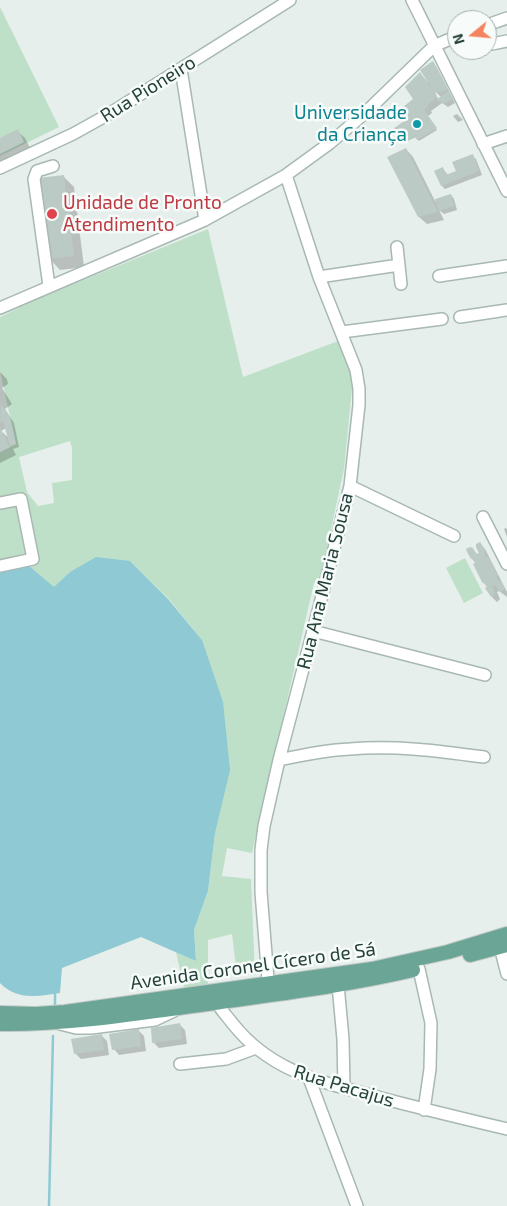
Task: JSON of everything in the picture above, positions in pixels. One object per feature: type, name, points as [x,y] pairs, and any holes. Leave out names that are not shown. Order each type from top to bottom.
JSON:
[{"type":"main road","name":"Avenida Coronel Cícero de Sá","points":[[0,1013],[36,1014],[64,1012],[214,997],[269,989],[405,963],[507,934]]},
{"type":"main road","name":"Avenida Coronel Cícero de Sá","points":[[269,989],[338,985],[420,969],[503,946]]},
{"type":"main road","name":"Avenida Coronel Cícero de Sá","points":[[0,1024],[56,1022],[178,1008],[214,997]]},
{"type":"street","name":"Rua Pioneiro","points":[[0,168],[90,125],[290,0]]},
{"type":"street","points":[[412,0],[507,191]]},
{"type":"street","points":[[0,308],[205,220],[286,176],[330,143],[365,113],[434,46],[447,40]]},
{"type":"street","points":[[181,69],[205,220]]},
{"type":"street","points":[[484,144],[507,136]]},
{"type":"street","points":[[50,286],[34,179],[37,172],[53,166]]},
{"type":"street","name":"Rua Ana Maria Sousa","points":[[269,989],[261,892],[261,850],[264,826],[279,760],[314,631],[350,486],[360,389],[356,370],[319,277],[286,176]]},
{"type":"street","points":[[397,247],[401,284]]},
{"type":"street","points":[[319,277],[399,265]]},
{"type":"street","points":[[439,276],[507,266]]},
{"type":"street","points":[[460,317],[507,310]]},
{"type":"street","points":[[342,332],[442,319]]},
{"type":"street","points":[[350,486],[454,536]]},
{"type":"street","points":[[0,503],[21,499],[33,559],[0,566]]},
{"type":"street","points":[[482,517],[507,564]]},
{"type":"street","points":[[314,631],[485,675]]},
{"type":"street","points":[[279,760],[323,752],[377,747],[431,750],[484,757]]},
{"type":"street","points":[[503,946],[507,974]]},
{"type":"street","points":[[420,969],[431,1022],[430,1069],[424,1110]]},
{"type":"street","points":[[338,985],[343,1039],[344,1088]]},
{"type":"street","name":"Rua Pacajus","points":[[214,997],[241,1033],[256,1048],[286,1068],[309,1078],[344,1088],[424,1110],[507,1129]]},
{"type":"street","points":[[180,1064],[226,1059],[256,1048]]},
{"type":"street","points":[[309,1078],[357,1206]]},
{"type":"street","points":[[507,1124],[507,1129]]},
{"type":"green space","points":[[0,7],[59,127],[0,156]]},
{"type":"green space","points":[[208,229],[243,377],[338,341],[354,369],[344,469],[320,580],[314,583],[252,853],[227,848],[222,876],[251,879],[255,975],[237,975],[232,934],[208,940],[208,984],[184,988],[176,952],[196,961],[194,930],[208,891],[215,833],[202,640],[168,598],[130,561],[70,572],[54,588],[28,565],[0,571],[0,452],[16,444],[0,371],[0,317],[37,299]],"holes":[[[70,441],[72,448],[72,480],[52,483],[54,503],[38,506],[27,492],[19,457]]]},
{"type":"green space","points":[[465,558],[483,593],[464,603],[446,568]]},
{"type":"water","points":[[96,557],[130,561],[168,599],[202,640],[223,702],[230,770],[215,833],[208,891],[194,930],[196,961],[141,937],[62,968],[60,993],[36,996],[21,995],[7,989],[0,983],[0,571],[28,565],[54,587],[70,572]]},
{"type":"building","points":[[433,61],[448,89],[441,93],[439,91],[435,93],[420,70]]},
{"type":"building","points":[[420,72],[437,97],[424,110],[437,128],[417,140],[414,136],[406,141],[405,139],[401,143],[393,129],[404,121],[398,111],[413,99],[405,87]]},
{"type":"building","points":[[448,91],[452,99],[444,104],[436,100]]},
{"type":"building","points":[[18,129],[24,142],[0,154],[0,138]]},
{"type":"building","points":[[406,148],[438,212],[418,217],[387,157]]},
{"type":"building","points":[[473,154],[479,171],[441,186],[434,171],[443,167],[446,175],[456,171],[452,162]]},
{"type":"building","points":[[64,175],[74,256],[47,259],[38,178]]},
{"type":"building","points":[[451,194],[454,206],[439,211],[435,199]]},
{"type":"building","points":[[1,404],[10,417],[16,444],[10,446],[3,421],[0,423]]},
{"type":"building","points":[[0,428],[10,447],[0,452]]},
{"type":"building","points":[[480,542],[486,551],[484,552],[486,557],[488,556],[498,576],[496,577],[504,587],[504,590],[500,592],[495,585],[492,586],[495,595],[491,597],[473,564],[475,563],[466,549],[470,547],[473,548],[476,554],[479,553],[476,544]]},
{"type":"building","points":[[180,1023],[182,1039],[152,1043],[151,1028]]},
{"type":"building","points":[[139,1029],[141,1046],[112,1050],[109,1034]]},
{"type":"building","points":[[102,1034],[104,1050],[74,1054],[71,1039]]},
{"type":"waterway","points":[[55,992],[55,1007]]},
{"type":"waterway","points":[[49,1206],[53,1036]]},
{"type":"place","name":"Universidade da Criança","points":[[417,124]]},
{"type":"place","name":"Unidade de Pronto Atendimento","points":[[52,214]]}]
